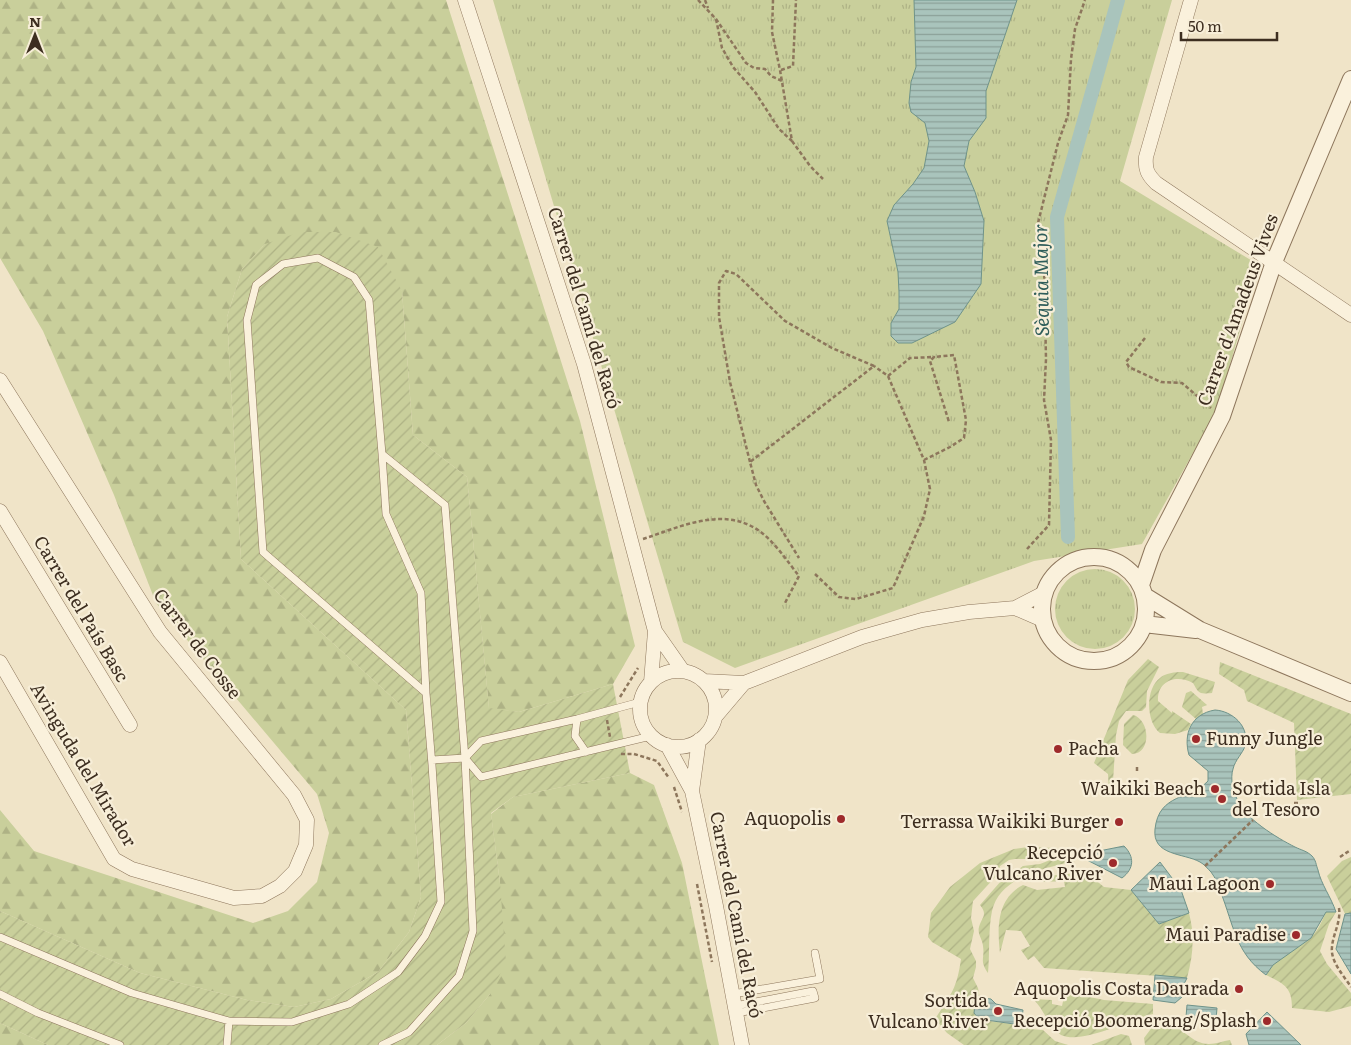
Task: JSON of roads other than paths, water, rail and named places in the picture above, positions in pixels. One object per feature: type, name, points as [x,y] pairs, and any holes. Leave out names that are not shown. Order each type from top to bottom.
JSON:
[{"type":"street","name":"Carrer del Camí del Racó","points":[[465,0],[584,364],[655,631],[683,671]]},
{"type":"street","points":[[1191,0],[1146,157],[1145,167],[1148,175],[1156,183],[1351,315]]},
{"type":"street","name":"Carrer d'Amadeus Vives","points":[[1143,591],[1152,550],[1222,416],[1274,262],[1351,79]]},
{"type":"street","name":"Carrer de Cosse","points":[[0,380],[160,632],[294,795],[307,820],[306,845],[295,871],[280,886],[262,896],[234,898]]},
{"type":"street","name":"Carrer del País Basc","points":[[0,511],[130,726]]},
{"type":"street","points":[[1121,565],[1152,550]]},
{"type":"street","points":[[1099,558],[1111,560],[1129,570],[1143,591],[1146,605],[1144,624],[1139,637],[1130,648],[1119,656],[1092,662],[1078,659],[1066,653],[1055,644],[1047,633],[1043,620],[1042,602],[1044,593],[1056,573],[1076,560],[1099,558]]},
{"type":"street","points":[[1143,591],[1200,630],[1351,693]]},
{"type":"street","points":[[704,681],[744,683],[870,634],[922,620],[1015,608],[1044,593]]},
{"type":"street","points":[[1015,608],[1043,620]]},
{"type":"street","points":[[1144,624],[1200,630]]},
{"type":"street","name":"Carrer del Camí del Racó","points":[[650,682],[655,631]]},
{"type":"street","name":"Avinguda del Mirador","points":[[0,662],[114,859],[132,869],[234,898]]},
{"type":"street","points":[[716,716],[714,697],[704,681],[698,676],[683,671],[666,672],[650,682],[640,702],[640,717],[651,736],[667,745],[683,747],[699,740],[710,730],[716,716],[744,683]]},
{"type":"street","name":"Carrer del Camí del Racó","points":[[692,792],[699,740]]},
{"type":"street","name":"Carrer del Camí del Racó","points":[[667,745],[692,792],[742,1045]]},
{"type":"lane","points":[[0,937],[132,993],[229,1021],[292,1022],[349,1004],[398,972],[425,936],[441,902],[421,593],[386,514],[369,300],[354,277],[318,258],[283,264],[256,285],[247,320],[264,552],[426,693]]},
{"type":"lane","points":[[382,454],[445,505],[465,758],[473,931],[459,976],[409,1032],[382,1045]]},
{"type":"lane","points":[[432,760],[465,758],[481,741],[577,719],[640,702]]},
{"type":"lane","points":[[577,719],[574,736],[586,752]]},
{"type":"lane","points":[[465,758],[481,777],[651,736]]},
{"type":"lane","points":[[735,1004],[820,979],[815,952]]},
{"type":"lane","points":[[813,991],[815,998],[735,1004],[813,991]]},
{"type":"lane","points":[[0,994],[38,1013],[120,1045]]},
{"type":"lane","points":[[227,1045],[229,1021]]},
{"type":"water","points":[[914,0],[1017,0],[986,91],[986,118],[969,141],[964,166],[984,221],[981,284],[955,322],[912,343],[898,343],[891,336],[891,323],[899,309],[898,272],[887,221],[894,205],[913,184],[924,168],[929,141],[925,123],[911,112],[909,103],[911,82],[916,67]]},
{"type":"water","points":[[1215,710],[1228,713],[1238,721],[1245,732],[1245,746],[1232,773],[1234,792],[1241,806],[1246,813],[1271,833],[1312,856],[1336,912],[1326,912],[1311,938],[1273,965],[1266,975],[1242,948],[1217,882],[1211,872],[1200,862],[1164,849],[1155,838],[1155,829],[1162,809],[1208,781],[1208,771],[1189,755],[1187,740],[1188,733],[1195,720],[1207,712]]},
{"type":"water","name":"Recepció Vulcano River","points":[[1124,846],[1130,854],[1132,863],[1129,871],[1122,878],[1087,860],[1089,853]]},
{"type":"water","points":[[1160,862],[1181,890],[1189,913],[1159,924],[1131,890]]},
{"type":"water","points":[[1351,913],[1351,974],[1336,949],[1345,914]]},
{"type":"water","points":[[1155,975],[1187,978],[1183,986],[1182,997],[1175,1003],[1153,1000]]},
{"type":"water","name":"Sortida Vulcano River","points":[[983,998],[991,999],[996,1004],[1023,1010],[1021,1025],[979,1019],[974,1013],[975,1005]]},
{"type":"water","points":[[1187,1005],[1217,1008],[1216,1020],[1186,1017]]},
{"type":"water","name":"Recepció Boomerang/Splash","points":[[1267,1012],[1301,1045],[1249,1045],[1246,1034]]},
{"type":"waterway","name":"Sèquia Major","points":[[1068,537],[1057,217],[1118,0]]},
{"type":"place","name":"Funny Jungle","points":[[1196,739]]},
{"type":"place","name":"Pacha","points":[[1058,749]]},
{"type":"place","name":"Waikiki Beach","points":[[1215,789]]},
{"type":"place","name":"Sortida Isla del Tesoro","points":[[1222,799]]},
{"type":"place","name":"Aquopolis","points":[[841,819]]},
{"type":"place","name":"Terrassa Waikiki Burger","points":[[1119,822]]},
{"type":"place","name":"Recepció Vulcano River","points":[[1113,863]]},
{"type":"place","name":"Maui Lagoon","points":[[1270,884]]},
{"type":"place","name":"Maui Paradise","points":[[1296,935]]},
{"type":"place","name":"Aquopolis Costa Daurada","points":[[1239,989]]},
{"type":"place","name":"Sortida Vulcano River","points":[[998,1011]]},
{"type":"place","name":"Recepció Boomerang/Splash","points":[[1267,1021]]}]
